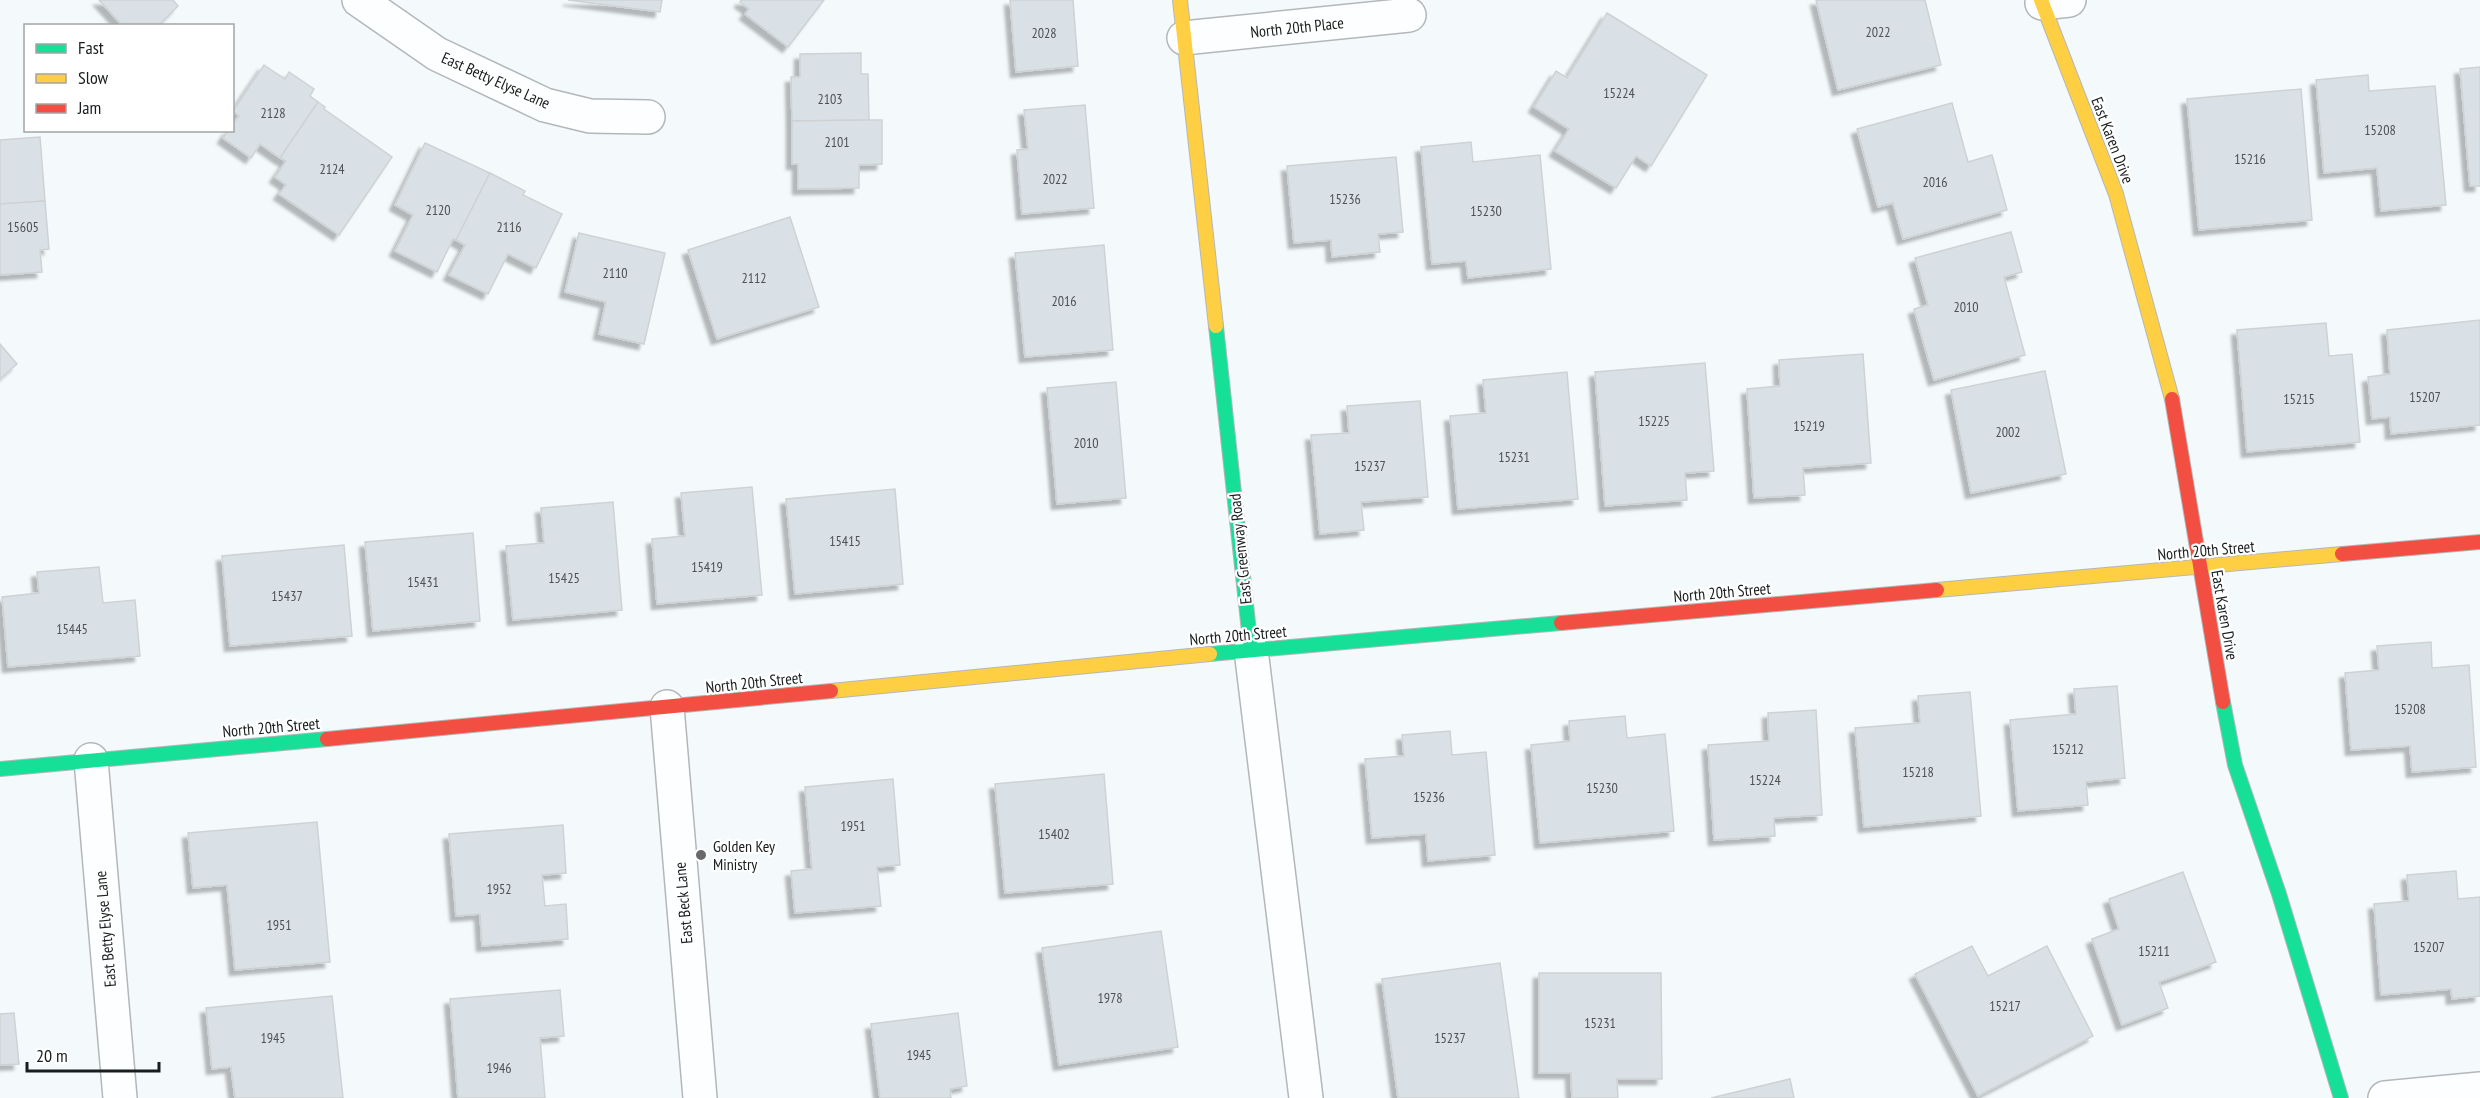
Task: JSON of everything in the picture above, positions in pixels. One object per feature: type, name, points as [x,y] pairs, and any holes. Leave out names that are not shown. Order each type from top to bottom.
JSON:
[{"type":"street","name":"East Betty Elyse Lane","points":[[359,0],[437,54],[546,105],[590,116],[648,117]]},
{"type":"street","name":"East Greenway Road","points":[[1180,0],[1251,650],[1306,1098]]},
{"type":"street","name":"East Karen Drive","points":[[2051,1],[2116,194],[2172,391],[2235,765],[2282,905],[2341,1098]]},
{"type":"street","name":"North 20th Place","points":[[1184,38],[1409,15]]},
{"type":"street","name":"North 20th Street","points":[[0,769],[667,708],[1251,650],[2480,542]]},
{"type":"street","name":"East Beck Lane","points":[[667,708],[700,1098]]},
{"type":"street","name":"East Betty Elyse Lane","points":[[91,760],[120,1098]]},
{"type":"street","points":[[2385,1098],[2480,1089]]},
{"type":"building","points":[[99,0],[173,0],[178,6],[160,24],[120,23]]},
{"type":"building","points":[[568,0],[662,0],[660,12]]},
{"type":"building","points":[[741,0],[824,0],[788,47],[745,14],[749,9],[740,2]]},
{"type":"building","points":[[1010,0],[1073,0],[1078,66],[1016,72]]},
{"type":"building","points":[[1816,0],[1925,0],[1941,65],[1838,90]]},
{"type":"building","points":[[1607,13],[1707,75],[1651,166],[1636,156],[1616,188],[1555,151],[1569,129],[1534,107],[1556,71],[1567,78]]},
{"type":"building","points":[[861,53],[861,74],[868,74],[869,120],[792,121],[791,77],[800,77],[800,54]]},
{"type":"building","points":[[264,65],[285,79],[289,72],[314,89],[310,96],[318,102],[280,158],[260,144],[251,158],[223,138],[227,132],[234,132],[234,122],[239,116],[234,110]]},
{"type":"building","points":[[2480,67],[2480,186],[2470,186],[2460,69]]},
{"type":"building","points":[[2368,75],[2369,91],[2435,86],[2446,205],[2381,211],[2377,168],[2324,173],[2316,80]]},
{"type":"building","points":[[2301,89],[2312,220],[2199,230],[2187,99]]},
{"type":"building","points":[[318,102],[325,107],[324,109],[392,157],[339,235],[279,194],[286,185],[275,177],[286,161],[280,158]]},
{"type":"building","points":[[1952,103],[1968,162],[1992,155],[2007,210],[1903,239],[1893,203],[1878,207],[1857,129]]},
{"type":"building","points":[[1085,105],[1094,208],[1022,214],[1017,150],[1028,149],[1024,110]]},
{"type":"building","points":[[882,120],[882,164],[859,165],[859,188],[798,189],[798,164],[792,164],[792,121]]},
{"type":"building","points":[[40,137],[45,201],[0,204],[0,140]]},
{"type":"building","points":[[1471,142],[1473,162],[1540,155],[1551,269],[1468,278],[1466,261],[1432,264],[1421,147]]},
{"type":"building","points":[[425,143],[490,173],[437,272],[395,251],[413,215],[395,205]]},
{"type":"building","points":[[1396,157],[1403,232],[1378,234],[1380,252],[1332,257],[1331,240],[1294,243],[1287,166]]},
{"type":"building","points":[[490,173],[525,191],[523,195],[562,214],[536,268],[508,254],[488,294],[449,275],[465,245],[456,240]]},
{"type":"building","points":[[45,201],[49,249],[40,250],[42,272],[0,275],[0,204]]},
{"type":"building","points":[[790,217],[819,307],[717,339],[688,250]]},
{"type":"building","points":[[2011,232],[2022,272],[2004,277],[2025,355],[1934,380],[1914,309],[1928,305],[1915,258]]},
{"type":"building","points":[[579,233],[665,253],[644,344],[599,334],[606,302],[565,292]]},
{"type":"building","points":[[1104,245],[1113,350],[1025,357],[1015,253]]},
{"type":"building","points":[[2480,320],[2480,425],[2391,434],[2390,417],[2372,419],[2368,377],[2390,374],[2387,330]]},
{"type":"building","points":[[2326,323],[2329,356],[2352,354],[2360,442],[2247,452],[2237,330]]},
{"type":"building","points":[[0,344],[17,364],[0,379]]},
{"type":"building","points":[[1863,354],[1871,463],[1803,468],[1805,495],[1754,498],[1747,389],[1780,386],[1779,360]]},
{"type":"building","points":[[1705,363],[1714,471],[1685,473],[1687,500],[1605,506],[1595,372]]},
{"type":"building","points":[[2045,371],[2066,474],[1971,493],[1951,390]]},
{"type":"building","points":[[1567,372],[1578,499],[1458,509],[1450,416],[1486,413],[1483,380]]},
{"type":"building","points":[[1116,382],[1126,498],[1057,504],[1047,388]]},
{"type":"building","points":[[1420,401],[1428,497],[1361,502],[1364,530],[1320,534],[1311,435],[1349,433],[1347,406]]},
{"type":"building","points":[[752,487],[762,595],[657,604],[652,539],[685,536],[681,493]]},
{"type":"building","points":[[895,489],[903,584],[795,594],[786,499]]},
{"type":"building","points":[[613,502],[622,610],[513,620],[506,546],[544,543],[541,508]]},
{"type":"building","points":[[473,533],[480,621],[373,631],[365,542]]},
{"type":"building","points":[[344,545],[352,636],[230,646],[222,556]]},
{"type":"building","points":[[99,567],[103,603],[135,600],[140,656],[8,667],[2,597],[39,593],[37,572]]},
{"type":"building","points":[[2431,642],[2432,668],[2469,665],[2476,767],[2412,772],[2410,746],[2351,750],[2345,673],[2379,670],[2377,646]]},
{"type":"building","points":[[2117,686],[2125,778],[2086,782],[2088,805],[2018,811],[2010,720],[2076,714],[2074,689]]},
{"type":"building","points":[[1970,692],[1981,816],[1864,827],[1855,728],[1920,723],[1918,696]]},
{"type":"building","points":[[1816,710],[1822,815],[1774,818],[1775,836],[1714,840],[1708,745],[1769,741],[1768,713]]},
{"type":"building","points":[[1625,716],[1627,738],[1665,734],[1674,831],[1540,843],[1531,745],[1570,741],[1569,721]]},
{"type":"building","points":[[1450,731],[1452,755],[1486,752],[1495,855],[1428,861],[1426,834],[1372,838],[1365,759],[1404,756],[1402,735]]},
{"type":"building","points":[[1104,774],[1113,884],[1005,893],[995,784]]},
{"type":"building","points":[[893,779],[900,865],[877,867],[881,906],[795,913],[791,871],[812,869],[805,787]]},
{"type":"building","points":[[317,822],[330,962],[235,970],[227,885],[193,888],[188,833]]},
{"type":"building","points":[[563,825],[566,873],[542,875],[545,906],[566,904],[568,939],[482,946],[480,914],[456,916],[449,834]]},
{"type":"building","points":[[2456,871],[2458,899],[2480,897],[2480,996],[2452,999],[2451,989],[2381,995],[2374,904],[2409,901],[2407,875]]},
{"type":"building","points":[[2183,872],[2216,962],[2159,982],[2168,1008],[2122,1025],[2092,939],[2119,929],[2109,899]]},
{"type":"building","points":[[1161,931],[1178,1047],[1059,1065],[1042,948]]},
{"type":"building","points":[[1972,946],[1988,976],[2047,946],[2093,1036],[1978,1096],[1915,974]]},
{"type":"building","points":[[1500,963],[1519,1098],[1398,1098],[1382,979]]},
{"type":"building","points":[[1539,973],[1661,973],[1662,1079],[1617,1079],[1618,1098],[1572,1098],[1571,1073],[1539,1073]]},
{"type":"building","points":[[560,990],[564,1036],[540,1038],[545,1098],[458,1098],[450,999]]},
{"type":"building","points":[[332,996],[343,1098],[235,1098],[231,1067],[212,1069],[206,1008]]},
{"type":"building","points":[[14,1013],[19,1064],[0,1065],[0,1014]]},
{"type":"building","points":[[958,1013],[967,1086],[950,1089],[951,1098],[880,1098],[871,1024]]},
{"type":"building","points":[[1790,1079],[1794,1098],[1711,1098]]},
{"type":"traffic: fast","points":[[1216,326],[1251,650]]},
{"type":"traffic: fast","points":[[1210,654],[1561,623]]},
{"type":"traffic: fast","points":[[2223,702],[2235,765],[2279,894],[2341,1098]]},
{"type":"traffic: fast","points":[[0,769],[327,739]]},
{"type":"traffic: slow","points":[[1180,0],[1216,326]]},
{"type":"traffic: slow","points":[[2041,0],[2116,194],[2172,399]]},
{"type":"traffic: slow","points":[[1937,590],[2342,554]]},
{"type":"traffic: slow","points":[[831,691],[1210,654]]},
{"type":"traffic: jam","points":[[2172,399],[2223,702]]},
{"type":"traffic: jam","points":[[2342,554],[2480,542]]},
{"type":"traffic: jam","points":[[1561,623],[1937,590]]},
{"type":"traffic: jam","points":[[327,739],[831,691]]},
{"type":"place","name":"Golden Key Ministry","points":[[701,855]]}]
